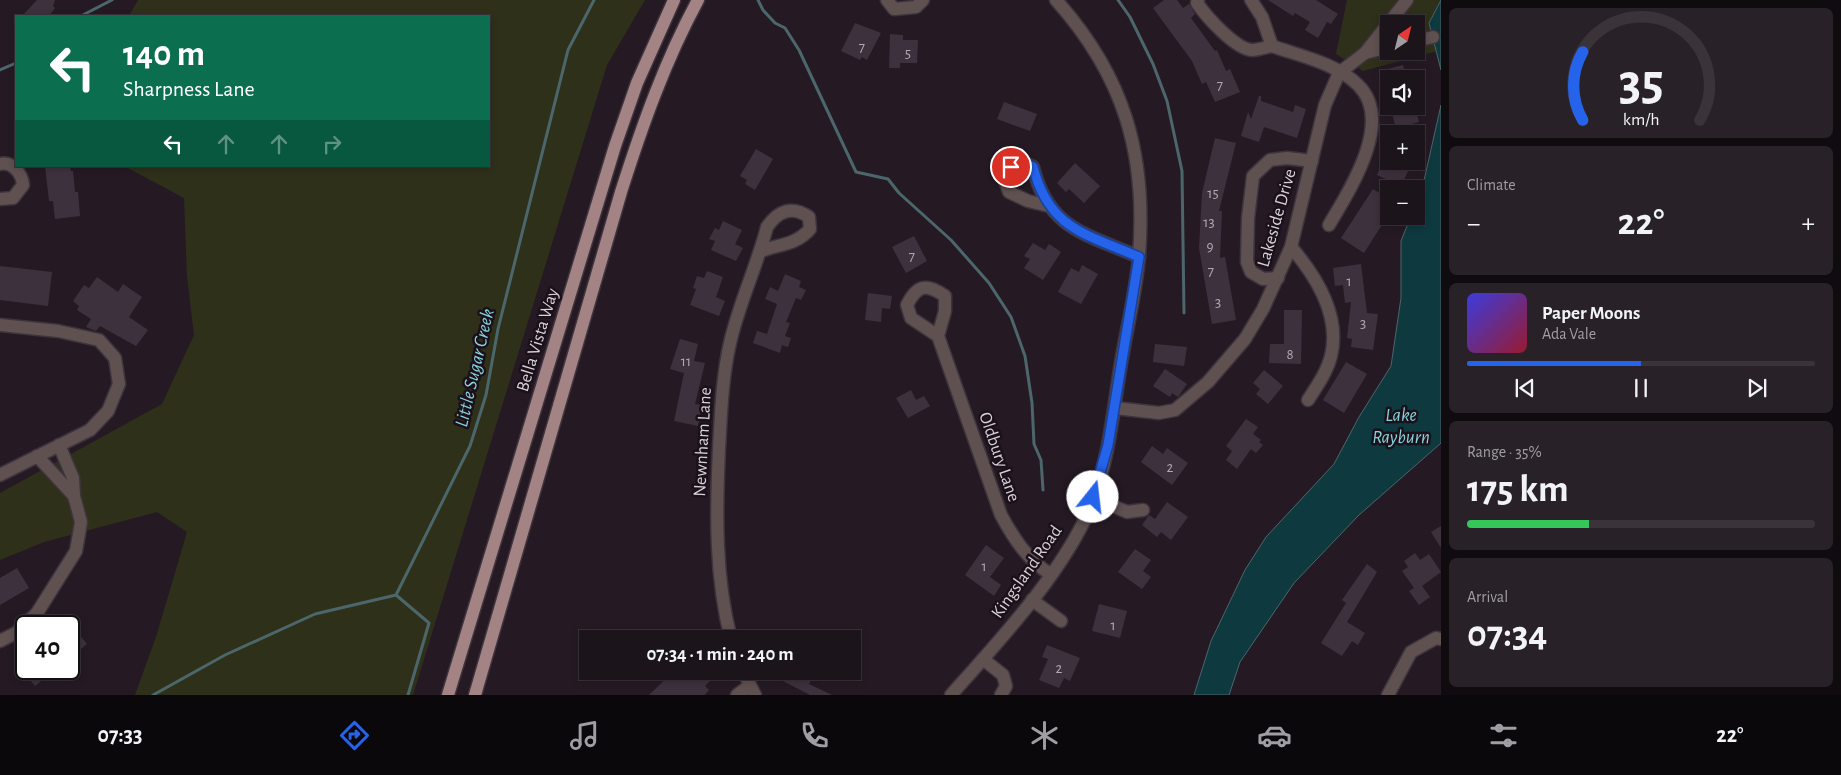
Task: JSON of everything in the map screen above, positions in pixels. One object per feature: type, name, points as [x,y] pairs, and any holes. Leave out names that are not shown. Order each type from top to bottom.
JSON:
[{"type":"main road","name":"Bella Vista Way","points":[[448,695],[616,146],[638,84],[674,0]]},
{"type":"main road","points":[[475,695],[621,192],[646,115],[684,27],[698,0]]},
{"type":"street","points":[[887,0],[894,9],[916,7],[923,0]]},
{"type":"street","name":"Kingsland Road","points":[[951,695],[1032,600],[1071,543],[1093,497],[1108,445],[1139,257],[1140,196],[1131,132],[1119,96],[1101,59],[1080,26],[1056,0]]},
{"type":"street","points":[[1198,0],[1197,3],[1205,15],[1238,45],[1251,50],[1272,46],[1313,59],[1358,84],[1366,95],[1371,113],[1370,136],[1355,179],[1329,224]]},
{"type":"street","points":[[1251,0],[1262,17],[1272,46]]},
{"type":"street","name":"Lakeside Drive","points":[[1115,408],[1159,414],[1175,410],[1227,362],[1245,338],[1278,278],[1291,247],[1325,105],[1339,73],[1350,62],[1365,53],[1407,0]]},
{"type":"street","points":[[1425,39],[1433,37]]},
{"type":"street","points":[[1365,53],[1380,49]]},
{"type":"street","points":[[1278,278],[1263,279],[1251,272],[1247,262],[1248,218],[1253,176],[1270,160],[1287,158],[1312,161]]},
{"type":"street","points":[[0,164],[11,165],[22,176],[23,185],[13,198],[0,199]]},
{"type":"street","points":[[1049,206],[1055,215],[1074,228],[1139,257]]},
{"type":"street","points":[[1291,247],[1309,268],[1318,285],[1327,306],[1333,330],[1331,355],[1322,379],[1308,400]]},
{"type":"street","name":"Newnham Lane","points":[[729,630],[724,611],[717,535],[724,378],[730,342],[761,251]]},
{"type":"street","points":[[0,325],[58,331],[99,340],[115,358],[119,384],[108,411],[90,430],[0,475]]},
{"type":"street","name":"Oldbury Lane","points":[[938,336],[1001,515],[1028,557],[1050,574]]},
{"type":"street","points":[[0,641],[16,633],[37,613],[76,551],[81,522],[74,496],[73,478],[59,445]]},
{"type":"street","points":[[37,456],[74,496]]},
{"type":"street","points":[[1093,497],[1127,512],[1143,510]]},
{"type":"street","points":[[1032,600],[1061,620]]},
{"type":"street","points":[[1388,695],[1411,652],[1436,638],[1441,639]]},
{"type":"street","points":[[983,659],[1003,675],[1006,686],[1001,695]]},
{"type":"street","points":[[737,695],[752,691]]},
{"type":"green space","points":[[138,0],[645,0],[607,65],[413,695],[135,695],[156,637],[187,532],[157,512],[44,542],[0,560],[0,493],[162,404],[194,335],[187,276],[184,198],[126,167],[490,167],[490,15],[130,15]]},
{"type":"green space","points":[[1347,0],[1440,0],[1429,23],[1437,51],[1425,54],[1425,15],[1380,15],[1380,60],[1404,60],[1363,71],[1336,54]]},
{"type":"water","points":[[1441,0],[1441,70],[1429,23]]},
{"type":"water","name":"Lake Rayburn","points":[[1441,105],[1441,443],[1359,515],[1294,583],[1240,662],[1229,695],[1194,695],[1211,641],[1245,570],[1266,537],[1334,464],[1359,417],[1391,366],[1401,298],[1401,241],[1407,225],[1425,225],[1424,180]]},
{"type":"building","points":[[37,0],[55,0],[53,6],[55,8],[50,15],[23,15]]},
{"type":"building","points":[[1164,0],[1177,0],[1183,8],[1189,4],[1195,14],[1191,18],[1215,51],[1217,50],[1226,71],[1230,69],[1240,92],[1215,102],[1206,82],[1202,84],[1192,61],[1153,8]]},
{"type":"building","points":[[1268,0],[1316,0],[1338,14],[1331,24],[1327,22],[1318,38],[1305,30],[1310,22],[1295,13],[1293,16]]},
{"type":"building","points":[[855,23],[881,33],[867,60],[862,57],[860,60],[841,51]]},
{"type":"building","points":[[890,34],[903,35],[903,40],[918,40],[917,63],[900,63],[900,68],[889,68]]},
{"type":"building","points":[[1403,65],[1404,70],[1384,70]]},
{"type":"building","points":[[1259,96],[1261,96],[1261,101],[1293,112],[1295,105],[1306,109],[1297,138],[1264,127],[1259,142],[1241,136],[1248,112],[1251,119]]},
{"type":"building","points":[[1004,102],[1037,114],[1030,131],[997,119]]},
{"type":"building","points":[[1392,115],[1417,115],[1419,122],[1408,125],[1395,125]]},
{"type":"building","points":[[1215,138],[1236,143],[1219,211],[1222,211],[1220,258],[1225,257],[1236,320],[1212,324],[1199,248],[1202,193]]},
{"type":"building","points":[[756,149],[773,159],[755,190],[745,184],[747,180],[740,176]]},
{"type":"building","points":[[1075,163],[1100,186],[1084,203],[1069,189],[1066,192],[1057,183]]},
{"type":"building","points":[[45,167],[70,167],[71,171],[73,171],[75,192],[78,192],[80,216],[55,219],[53,201],[49,201]]},
{"type":"building","points":[[1380,168],[1380,170],[1409,170],[1404,180],[1388,180],[1377,175]]},
{"type":"building","points":[[1373,189],[1380,193],[1380,225],[1382,225],[1364,253],[1341,238]]},
{"type":"building","points":[[723,221],[742,230],[735,244],[743,248],[736,261],[711,250],[715,241],[709,239],[715,228],[719,230]]},
{"type":"building","points":[[914,236],[927,261],[906,273],[892,247]]},
{"type":"building","points":[[1033,243],[1045,250],[1049,244],[1061,252],[1043,280],[1024,268],[1030,259],[1024,256]]},
{"type":"building","points":[[1361,264],[1367,313],[1378,314],[1373,350],[1351,347],[1352,339],[1347,338],[1351,302],[1345,303],[1343,285],[1335,286],[1333,268]]},
{"type":"building","points":[[1082,265],[1098,274],[1081,304],[1058,292],[1071,268],[1079,272]]},
{"type":"building","points":[[0,266],[52,272],[48,306],[0,300]]},
{"type":"building","points":[[707,271],[723,277],[716,297],[725,301],[719,316],[690,305],[696,289],[693,288],[697,276],[704,278]]},
{"type":"building","points":[[785,274],[801,281],[799,287],[806,290],[801,300],[796,298],[786,322],[790,323],[785,336],[791,338],[788,347],[782,345],[780,353],[753,343],[757,331],[767,334],[777,304],[765,299],[770,287],[778,291]]},
{"type":"building","points":[[97,277],[118,292],[123,284],[142,297],[129,317],[148,330],[136,346],[100,326],[96,331],[86,327],[91,319],[77,310],[79,306],[73,301],[84,285],[89,288]]},
{"type":"building","points":[[868,293],[892,296],[890,309],[882,308],[881,322],[865,320]]},
{"type":"building","points":[[1284,310],[1302,310],[1301,364],[1269,363],[1270,344],[1284,344]]},
{"type":"building","points":[[680,339],[698,344],[694,361],[705,363],[695,404],[702,405],[698,426],[674,421],[684,373],[670,369]]},
{"type":"building","points":[[1155,344],[1187,347],[1184,366],[1153,362]]},
{"type":"building","points":[[1346,362],[1367,374],[1344,413],[1323,400]]},
{"type":"building","points":[[1165,369],[1187,384],[1178,397],[1172,393],[1170,397],[1153,386]]},
{"type":"building","points":[[1264,370],[1283,386],[1268,404],[1256,394],[1260,389],[1253,383]]},
{"type":"building","points":[[911,390],[916,400],[924,396],[930,406],[908,418],[896,398]]},
{"type":"building","points":[[1246,419],[1258,427],[1253,434],[1261,440],[1259,442],[1263,445],[1256,453],[1251,449],[1237,469],[1226,460],[1232,451],[1226,446]]},
{"type":"building","points":[[1152,446],[1163,454],[1167,448],[1188,463],[1172,485],[1141,462]]},
{"type":"building","points":[[1167,502],[1188,517],[1171,540],[1161,532],[1157,537],[1142,525],[1149,515],[1155,519]]},
{"type":"building","points":[[1441,526],[1441,548],[1431,532]]},
{"type":"building","points":[[986,545],[1004,558],[990,577],[1001,585],[994,596],[965,575]]},
{"type":"building","points":[[1135,549],[1151,560],[1143,571],[1151,577],[1142,589],[1118,572]]},
{"type":"building","points":[[1415,553],[1420,560],[1429,554],[1441,572],[1422,586],[1430,597],[1419,605],[1409,591],[1414,588],[1402,571],[1408,567],[1404,561]]},
{"type":"building","points":[[1367,564],[1377,572],[1347,622],[1365,633],[1358,645],[1352,641],[1342,656],[1321,643],[1346,603],[1342,600]]},
{"type":"building","points":[[17,568],[29,588],[0,605],[0,578]]},
{"type":"building","points":[[1099,604],[1127,611],[1120,638],[1092,631]]},
{"type":"building","points":[[80,636],[87,644],[80,650]]},
{"type":"building","points":[[1047,645],[1080,658],[1070,681],[1064,678],[1059,688],[1039,680],[1048,659],[1042,657]]},
{"type":"building","points":[[30,680],[42,680],[35,686]]},
{"type":"building","points":[[665,680],[711,680],[705,686],[709,690],[705,695],[649,695]]},
{"type":"building","points":[[781,680],[811,680],[809,684],[832,695],[810,695]]},
{"type":"waterway","points":[[83,15],[112,0]]},
{"type":"waterway","name":"Little Sugar Creek","points":[[153,695],[225,655],[315,614],[396,595],[470,446],[486,395],[498,329],[568,50],[594,0]]},
{"type":"waterway","points":[[758,0],[763,10],[775,23],[785,28],[799,50],[856,172],[888,179],[899,193],[951,240],[989,283],[1011,317],[1025,356],[1032,403],[1034,444],[1041,460],[1043,490]]},
{"type":"waterway","points":[[1118,0],[1130,17],[1153,64],[1167,101],[1182,171],[1184,313]]},
{"type":"waterway","points":[[0,70],[15,63]]},
{"type":"waterway","points":[[396,595],[429,623],[408,695]]},
{"type":"route","points":[[1011,167],[1021,161],[1033,167],[1038,188],[1055,215],[1074,228],[1139,257],[1108,445],[1093,497]]}]
